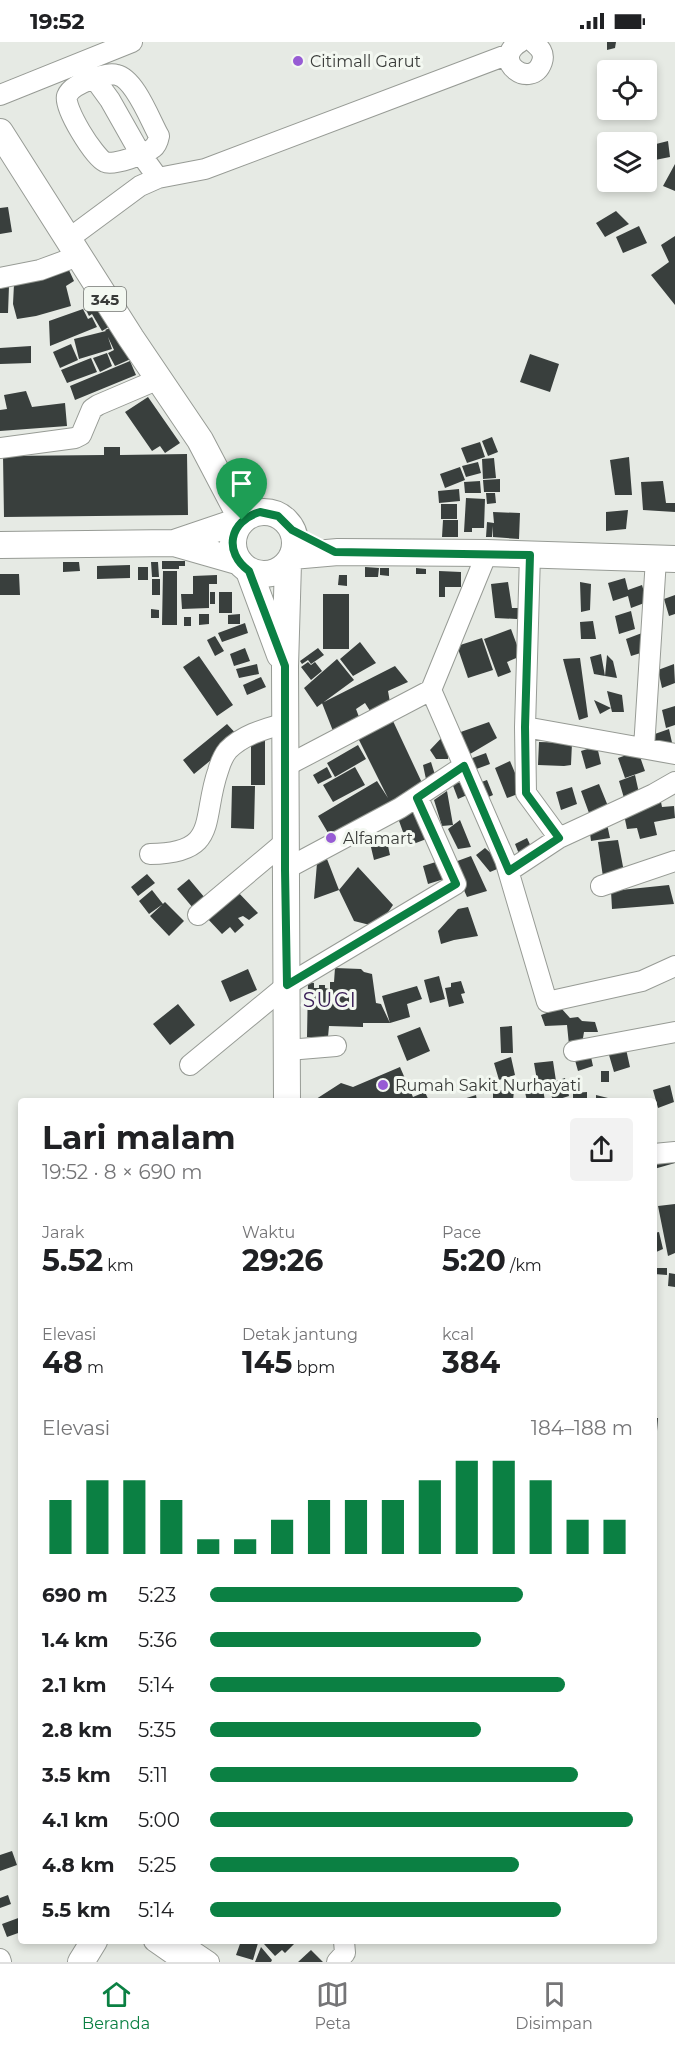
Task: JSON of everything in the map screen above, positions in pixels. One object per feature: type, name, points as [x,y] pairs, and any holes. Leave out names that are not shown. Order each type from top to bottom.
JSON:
[{"type":"main road","name":"345","points":[[0,132],[130,338],[214,464],[242,520]]},
{"type":"main road","name":"345","points":[[214,464],[285,523]]},
{"type":"main road","points":[[0,545],[174,543],[260,512],[285,523],[335,552]]},
{"type":"main road","points":[[242,520],[233,535],[234,553],[243,566],[285,666]]},
{"type":"main road","points":[[174,543],[266,574],[282,569],[296,548],[285,523]]},
{"type":"main road","points":[[290,559],[335,552],[488,553],[666,559]]},
{"type":"main road","points":[[287,1098],[285,666],[290,559]]},
{"type":"street","points":[[0,95],[132,42]]},
{"type":"street","points":[[0,278],[40,270],[73,248],[140,186],[158,178],[205,169],[520,45]]},
{"type":"street","points":[[114,74],[123,77],[133,88],[159,136],[157,144],[151,150],[140,153],[109,164],[102,161],[83,135],[67,106],[66,99],[70,92],[94,78],[114,74]]},
{"type":"street","points":[[140,153],[158,178]]},
{"type":"street","points":[[0,448],[75,438],[81,435],[92,409],[159,379]]},
{"type":"street","points":[[286,766],[431,690],[488,553]]},
{"type":"street","points":[[530,555],[525,727],[526,793],[559,838]]},
{"type":"street","points":[[644,748],[666,559]]},
{"type":"street","points":[[431,690],[509,871],[548,1002],[642,981],[675,966]]},
{"type":"street","points":[[150,854],[179,851],[197,841],[205,831],[210,795],[227,751],[251,734],[286,723]]},
{"type":"street","points":[[525,727],[675,754]]},
{"type":"street","points":[[285,870],[417,798],[464,766]]},
{"type":"street","points":[[509,871],[559,838],[675,782]]},
{"type":"street","points":[[190,1065],[287,985],[456,884],[417,798]]},
{"type":"street","points":[[198,915],[285,842]]},
{"type":"street","points":[[601,886],[675,861]]},
{"type":"street","points":[[574,1051],[675,1032]]},
{"type":"street","points":[[288,1050],[336,1046]]},
{"type":"street","points":[[657,1154],[675,1152]]},
{"type":"street","points":[[169,1944],[184,1962]]},
{"type":"street","points":[[170,1944],[209,1962]]},
{"type":"street","points":[[337,1962],[345,1953],[344,1944]]},
{"type":"building","points":[[607,42],[616,42],[615,48],[607,50]]},
{"type":"building","points":[[668,141],[670,157],[657,160],[657,144]]},
{"type":"building","points":[[675,164],[675,191],[663,186]]},
{"type":"building","points":[[8,207],[12,232],[0,234],[0,208]]},
{"type":"building","points":[[616,211],[629,224],[605,237],[596,223]]},
{"type":"building","points":[[639,226],[647,243],[623,253],[616,237]]},
{"type":"building","points":[[675,236],[675,305],[651,275],[669,262],[661,245]]},
{"type":"building","points":[[68,268],[74,281],[66,286],[71,306],[17,319],[13,304],[14,284]]},
{"type":"building","points":[[0,286],[9,286],[8,313],[0,313]]},
{"type":"building","points":[[99,303],[112,325],[102,331],[92,314],[89,316],[86,310]]},
{"type":"building","points":[[83,309],[88,319],[92,317],[97,327],[50,346],[49,321]]},
{"type":"building","points":[[115,326],[133,358],[115,366],[108,353],[114,350],[108,337],[112,349],[79,359],[74,339],[106,331]]},
{"type":"building","points":[[71,344],[78,360],[60,368],[53,352]]},
{"type":"building","points":[[31,346],[31,363],[0,364],[0,348]]},
{"type":"building","points":[[107,353],[112,366],[100,372],[93,358]]},
{"type":"building","points":[[530,354],[559,364],[550,392],[520,382]]},
{"type":"building","points":[[91,358],[97,372],[67,383],[61,370]]},
{"type":"building","points":[[130,361],[136,375],[75,400],[70,386]]},
{"type":"building","points":[[26,391],[32,407],[65,403],[67,426],[0,431],[0,410],[7,409],[4,395]]},
{"type":"building","points":[[148,397],[180,443],[165,453],[160,446],[152,451],[125,412]]},
{"type":"building","points":[[492,437],[498,452],[488,456],[482,441]]},
{"type":"building","points":[[480,442],[485,457],[467,463],[461,448]]},
{"type":"building","points":[[104,447],[120,447],[120,455],[187,454],[188,515],[4,517],[3,456],[104,455]]},
{"type":"building","points":[[629,457],[632,495],[615,495],[610,460]]},
{"type":"building","points":[[494,458],[496,478],[483,479],[482,459]]},
{"type":"building","points":[[478,462],[481,473],[466,477],[462,466]]},
{"type":"building","points":[[460,467],[465,480],[445,488],[440,474]]},
{"type":"building","points":[[500,479],[500,492],[484,492],[483,480]]},
{"type":"building","points":[[480,481],[481,493],[465,493],[464,482]]},
{"type":"building","points":[[663,481],[666,503],[675,503],[675,512],[643,510],[641,482]]},
{"type":"building","points":[[459,489],[460,501],[439,503],[438,491]]},
{"type":"building","points":[[486,493],[495,493],[496,503],[487,504]]},
{"type":"building","points":[[466,498],[485,499],[484,528],[472,528],[472,532],[464,532]]},
{"type":"building","points":[[441,504],[457,504],[457,519],[441,519]]},
{"type":"building","points":[[628,510],[626,529],[606,531],[606,512]]},
{"type":"building","points":[[493,512],[520,513],[519,539],[493,537],[493,526],[492,537],[486,537],[487,522],[494,523]]},
{"type":"building","points":[[443,520],[458,520],[458,537],[442,537]]},
{"type":"building","points":[[162,561],[185,561],[185,566],[179,566],[179,569],[162,569]]},
{"type":"building","points":[[63,562],[79,562],[80,571],[63,572]]},
{"type":"building","points":[[151,562],[158,562],[159,577],[152,577]]},
{"type":"building","points":[[130,565],[130,578],[97,579],[97,566]]},
{"type":"building","points":[[138,567],[148,567],[148,580],[138,580]]},
{"type":"building","points":[[365,567],[379,568],[378,577],[365,577]]},
{"type":"building","points":[[380,568],[389,568],[389,576],[380,575]]},
{"type":"building","points":[[416,568],[426,569],[426,574],[416,574]]},
{"type":"building","points":[[163,571],[177,571],[177,625],[162,625]]},
{"type":"building","points":[[439,571],[461,572],[461,587],[445,587],[445,597],[439,597]]},
{"type":"building","points":[[0,574],[19,574],[20,595],[0,595]]},
{"type":"building","points":[[217,575],[217,584],[209,584],[209,608],[182,609],[181,594],[193,594],[193,576]]},
{"type":"building","points":[[339,575],[347,575],[347,586],[338,585]]},
{"type":"building","points":[[625,578],[628,590],[642,585],[647,602],[631,608],[628,596],[613,601],[608,583]]},
{"type":"building","points":[[152,579],[160,579],[160,595],[152,595]]},
{"type":"building","points":[[508,582],[512,608],[526,608],[517,619],[495,618],[491,584]]},
{"type":"building","points":[[580,582],[591,584],[590,610],[581,612]]},
{"type":"building","points":[[210,592],[215,592],[215,604],[210,604]]},
{"type":"building","points":[[219,592],[232,592],[232,613],[219,613]]},
{"type":"building","points":[[323,594],[349,594],[349,649],[323,649]]},
{"type":"building","points":[[675,595],[675,614],[669,616],[664,599]]},
{"type":"building","points":[[151,609],[159,610],[159,618],[151,618]]},
{"type":"building","points":[[631,611],[635,629],[619,634],[615,616]]},
{"type":"building","points":[[199,614],[209,614],[209,624],[199,625]]},
{"type":"building","points":[[240,614],[240,624],[228,624],[228,615]]},
{"type":"building","points":[[184,617],[191,617],[191,626],[184,626]]},
{"type":"building","points":[[593,621],[596,639],[581,639],[580,622]]},
{"type":"building","points":[[245,623],[248,633],[222,642],[218,633]]},
{"type":"building","points":[[511,629],[521,656],[507,662],[511,672],[498,677],[484,639]]},
{"type":"building","points":[[642,633],[647,651],[631,656],[626,639]]},
{"type":"building","points":[[215,636],[224,651],[215,656],[207,640]]},
{"type":"building","points":[[482,638],[493,670],[468,678],[457,646]]},
{"type":"building","points":[[360,642],[376,663],[353,676],[340,659]]},
{"type":"building","points":[[245,648],[250,661],[234,666],[230,654]]},
{"type":"building","points":[[318,648],[324,655],[311,664],[308,660],[302,664],[300,661]]},
{"type":"building","points":[[601,654],[605,676],[594,674],[590,657]]},
{"type":"building","points":[[607,655],[613,661],[617,678],[605,676]]},
{"type":"building","points":[[199,656],[233,705],[217,716],[183,667]]},
{"type":"building","points":[[580,658],[588,717],[579,720],[563,659]]},
{"type":"building","points":[[337,659],[354,680],[317,707],[304,688]]},
{"type":"building","points":[[308,662],[311,665],[315,662],[322,671],[311,680],[301,667]]},
{"type":"building","points":[[257,664],[259,674],[239,678],[236,669]]},
{"type":"building","points":[[674,664],[675,683],[662,688],[658,670]]},
{"type":"building","points":[[395,666],[408,682],[388,691],[391,708],[372,714],[365,703],[356,709],[362,725],[333,731],[322,703]]},
{"type":"building","points":[[261,677],[266,687],[247,695],[243,685]]},
{"type":"building","points":[[607,691],[622,695],[624,712],[612,712]]},
{"type":"building","points":[[594,700],[611,708],[600,714]]},
{"type":"building","points":[[675,706],[675,725],[666,728],[662,710]]},
{"type":"building","points":[[393,721],[423,785],[331,838],[318,816],[377,781],[388,798],[358,738]]},
{"type":"building","points":[[489,722],[497,738],[465,757],[455,734]]},
{"type":"building","points":[[227,724],[239,737],[194,774],[183,760]]},
{"type":"building","points":[[669,729],[673,747],[657,752],[652,735]]},
{"type":"building","points":[[447,732],[451,743],[448,759],[436,759],[430,750]]},
{"type":"building","points":[[251,740],[265,740],[265,785],[251,785]]},
{"type":"building","points":[[539,742],[572,743],[571,765],[538,765]]},
{"type":"building","points":[[358,745],[366,759],[335,777],[327,763]]},
{"type":"building","points":[[597,746],[601,764],[586,769],[581,751]]},
{"type":"building","points":[[638,751],[645,771],[625,778],[618,758]]},
{"type":"building","points":[[486,753],[490,764],[471,771],[467,760]]},
{"type":"building","points":[[510,761],[523,792],[507,798],[495,768]]},
{"type":"building","points":[[431,762],[436,778],[427,784],[423,765]]},
{"type":"building","points":[[327,767],[332,777],[318,784],[313,775]]},
{"type":"building","points":[[355,767],[365,785],[333,802],[323,785]]},
{"type":"building","points":[[635,775],[639,793],[624,798],[619,781]]},
{"type":"building","points":[[460,780],[467,795],[458,799],[452,783]]},
{"type":"building","points":[[487,780],[493,795],[482,800],[476,784]]},
{"type":"building","points":[[599,784],[610,811],[599,809],[589,813],[581,791]]},
{"type":"building","points":[[232,786],[255,786],[254,829],[231,828]]},
{"type":"building","points":[[572,787],[577,804],[561,810],[556,792]]},
{"type":"building","points":[[447,791],[453,825],[442,826],[434,800]]},
{"type":"building","points":[[661,802],[662,807],[674,806],[675,818],[654,822],[657,835],[640,839],[637,828],[627,829],[623,810]]},
{"type":"building","points":[[417,810],[429,838],[408,846],[398,818]]},
{"type":"building","points":[[460,820],[471,847],[458,849],[448,829]]},
{"type":"building","points":[[607,824],[610,838],[591,841],[589,826]]},
{"type":"building","points":[[386,837],[390,855],[374,860],[370,843]]},
{"type":"building","points":[[527,838],[533,851],[519,854],[515,844]]},
{"type":"building","points":[[618,840],[624,872],[603,877],[598,842]]},
{"type":"building","points":[[485,848],[502,867],[490,872],[476,855]]},
{"type":"building","points":[[471,856],[487,891],[467,897],[452,863]]},
{"type":"building","points":[[327,859],[339,890],[314,899],[317,863]]},
{"type":"building","points":[[439,861],[444,879],[428,884],[423,866]]},
{"type":"building","points":[[358,867],[393,905],[378,927],[354,921],[339,890]]},
{"type":"building","points":[[147,874],[155,883],[138,896],[131,887]]},
{"type":"building","points":[[189,879],[205,898],[193,908],[177,889]]},
{"type":"building","points":[[669,885],[674,904],[612,909],[611,891]]},
{"type":"building","points":[[152,890],[163,904],[149,914],[139,901]]},
{"type":"building","points":[[236,890],[258,913],[249,920],[243,916],[238,918],[244,925],[235,933],[230,927],[222,934],[206,917]]},
{"type":"building","points":[[165,902],[184,921],[169,936],[150,916]]},
{"type":"building","points":[[468,907],[478,936],[441,944],[438,931],[458,909]]},
{"type":"building","points":[[335,968],[361,969],[372,974],[376,1003],[381,1004],[390,1023],[363,1023],[363,1027],[329,1026],[328,1037],[307,1037],[308,982],[314,983],[314,988],[325,985],[325,988],[329,989],[330,1005],[330,982],[334,982]]},
{"type":"building","points":[[248,969],[257,990],[230,1002],[221,981]]},
{"type":"building","points":[[439,976],[445,999],[430,1003],[424,980]]},
{"type":"building","points":[[461,981],[465,993],[461,994],[464,1003],[449,1007],[445,988],[451,987],[451,983]]},
{"type":"building","points":[[417,986],[422,999],[407,1004],[410,1017],[390,1023],[382,996]]},
{"type":"building","points":[[178,1004],[195,1025],[170,1045],[153,1024]]},
{"type":"building","points":[[561,1008],[570,1018],[578,1017],[582,1021],[595,1022],[598,1032],[584,1032],[582,1044],[569,1045],[567,1025],[545,1026],[541,1015]]},
{"type":"building","points":[[512,1026],[513,1053],[501,1053],[500,1027]]},
{"type":"building","points":[[420,1027],[430,1051],[407,1061],[397,1036]]},
{"type":"building","points":[[589,1048],[593,1066],[578,1071],[573,1053]]},
{"type":"building","points":[[626,1049],[630,1067],[614,1072],[609,1055]]},
{"type":"building","points":[[511,1057],[515,1075],[499,1080],[494,1063]]},
{"type":"building","points":[[553,1061],[556,1081],[565,1078],[569,1096],[552,1098],[548,1084],[538,1086],[534,1063]]},
{"type":"building","name":"Rumah Sakit Nurhayati","points":[[400,1067],[413,1097],[425,1092],[428,1098],[318,1098],[341,1083],[353,1087]]},
{"type":"building","points":[[601,1071],[609,1071],[609,1082],[601,1082]]},
{"type":"building","points":[[670,1085],[674,1102],[658,1108],[653,1090]]},
{"type":"building","points":[[543,1089],[544,1098],[526,1098],[525,1092]]},
{"type":"building","points":[[493,1090],[514,1090],[513,1098],[493,1098]]},
{"type":"building","points":[[587,1092],[587,1098],[573,1098],[573,1093]]},
{"type":"building","points":[[675,1158],[675,1163],[657,1168],[657,1163]]},
{"type":"building","points":[[675,1204],[675,1253],[668,1256],[658,1206]]},
{"type":"building","points":[[657,1232],[659,1232],[663,1249],[657,1252]]},
{"type":"building","points":[[657,1268],[667,1268],[667,1275],[657,1274]]},
{"type":"building","points":[[669,1273],[675,1274],[675,1287],[668,1286]]},
{"type":"building","points":[[12,1851],[17,1865],[0,1871],[0,1855]]},
{"type":"building","points":[[8,1895],[11,1904],[0,1908],[0,1898]]},
{"type":"building","points":[[18,1918],[18,1933],[7,1937],[2,1924]]},
{"type":"building","points":[[240,1944],[258,1944],[253,1960],[236,1955]]},
{"type":"building","points":[[264,1944],[294,1944],[285,1953],[282,1950],[275,1956]]},
{"type":"building","points":[[261,1947],[272,1960],[271,1962],[255,1962]]},
{"type":"building","points":[[311,1950],[323,1962],[298,1962]]},
{"type":"place","name":"Citimall Garut","points":[[298,61]]},
{"type":"place","name":"Alfamart","points":[[331,838]]},
{"type":"place","name":"Rumah Sakit Nurhayati","points":[[383,1085]]},
{"type":"district","name":"SUCI","points":[[330,1000]]},
{"type":"route","points":[[260,512],[278,516],[292,530],[335,552],[530,555],[525,727],[526,793],[559,838],[509,871],[464,766],[417,798],[456,884],[287,985],[285,666],[249,571],[237,561],[234,553],[233,535],[242,520],[260,512]]}]
